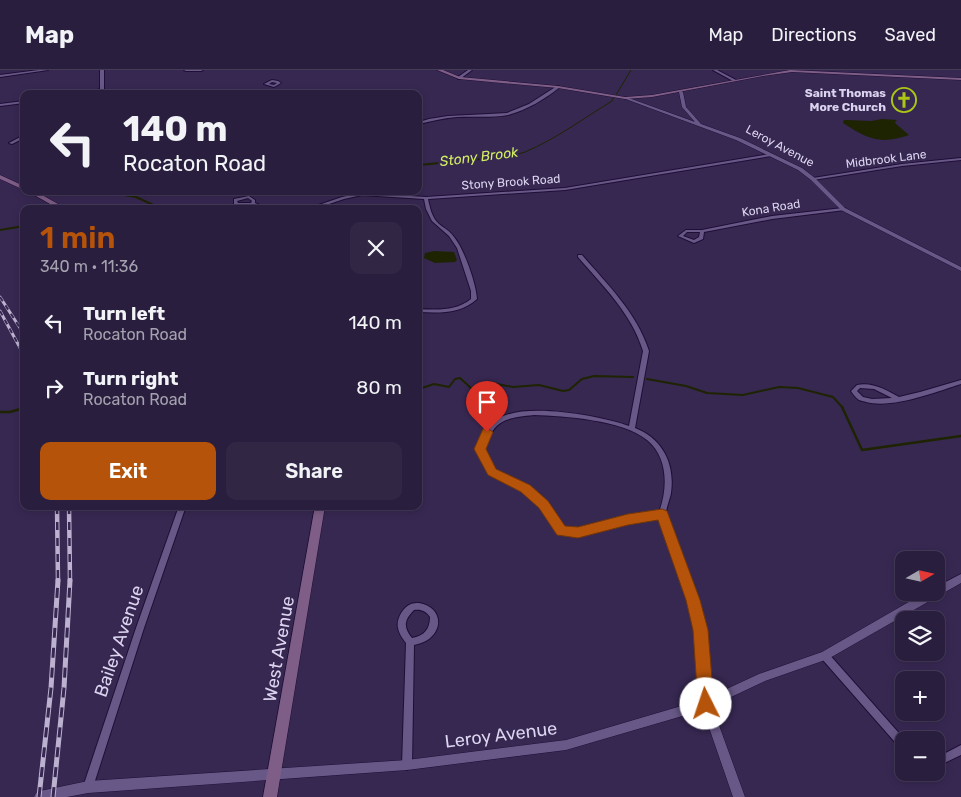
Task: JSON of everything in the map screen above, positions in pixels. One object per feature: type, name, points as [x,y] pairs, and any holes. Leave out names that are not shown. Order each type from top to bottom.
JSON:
[{"type":"main road","points":[[439,70],[459,78],[558,87],[625,98],[681,92],[734,80],[792,72],[961,79]]},
{"type":"main road","points":[[0,177],[20,185]]},
{"type":"main road","points":[[38,195],[56,205]]},
{"type":"main road","name":"West Avenue","points":[[270,797],[319,510]]},
{"type":"street","points":[[0,76],[46,70]]},
{"type":"street","points":[[102,70],[102,90]]},
{"type":"street","points":[[186,70],[201,70]]},
{"type":"street","points":[[459,78],[470,70]]},
{"type":"street","points":[[715,70],[734,80]]},
{"type":"street","points":[[274,86],[276,90]]},
{"type":"street","points":[[422,122],[448,116],[501,114],[536,103],[558,87]]},
{"type":"street","points":[[681,92],[684,107],[700,126]]},
{"type":"street","name":"Leroy Avenue","points":[[625,98],[738,138],[800,169],[813,179],[843,209],[961,269]]},
{"type":"street","points":[[0,105],[20,102]]},
{"type":"street","points":[[10,142],[20,138]]},
{"type":"street","name":"Stony Brook Road","points":[[378,195],[426,198],[592,185],[770,155]]},
{"type":"street","name":"Midbrook Lane","points":[[813,179],[902,165],[961,159]]},
{"type":"street","name":"Stony Brook Road","points":[[320,205],[357,195]]},
{"type":"street","points":[[422,311],[452,310],[470,304],[474,299],[474,291],[458,244],[452,236],[435,224],[431,218],[426,198]]},
{"type":"street","name":"Kona Road","points":[[702,232],[775,216],[843,209]]},
{"type":"street","points":[[580,256],[638,327],[644,341],[646,351],[632,430]]},
{"type":"street","points":[[898,399],[884,390],[868,386],[860,386],[854,391],[861,400],[876,403],[898,399],[961,382]]},
{"type":"street","points":[[662,514],[578,532],[562,531],[543,504],[525,488],[492,472],[480,449],[487,432],[502,419],[528,414],[570,413],[632,430],[648,438],[664,456],[669,484],[667,504],[662,514],[693,600],[700,630],[706,704],[739,797]]},
{"type":"street","name":"Bailey Avenue","points":[[88,787],[140,628],[182,510]]},
{"type":"street","name":"Leroy Avenue","points":[[945,587],[961,578]]},
{"type":"street","name":"Leroy Avenue","points":[[40,797],[88,787],[407,765],[566,745],[706,704],[763,677],[825,656],[920,601]]},
{"type":"street","points":[[407,765],[410,642],[401,627],[403,616],[412,607],[422,606],[428,608],[434,616],[433,628],[430,633],[419,641],[410,642]]},
{"type":"street","points":[[825,656],[895,736]]},
{"type":"street","points":[[945,758],[961,750]]},
{"type":"shaded area","points":[[882,119],[897,120],[896,124],[909,135],[890,140],[874,139],[843,123],[844,120],[871,121]]},
{"type":"shaded area","points":[[434,251],[454,252],[457,260],[455,262],[435,263],[424,258],[425,253]]},
{"type":"waterway","name":"Stony Brook","points":[[616,95],[631,70]]},
{"type":"waterway","name":"Stony Brook","points":[[479,159],[514,155],[536,147],[559,135],[612,101],[614,97]]},
{"type":"waterway","name":"Stony Brook","points":[[422,165],[491,158]]},
{"type":"waterway","name":"Stony Brook","points":[[124,195],[136,197],[153,205]]},
{"type":"waterway","name":"Stony Brook","points":[[0,230],[20,227]]},
{"type":"waterway","points":[[422,388],[434,384],[449,387],[455,379],[460,378],[472,389],[491,383],[513,387],[539,385],[563,391],[569,390],[582,379],[594,376],[633,377]]},
{"type":"waterway","points":[[647,379],[686,386],[707,393],[743,395],[779,387],[798,388],[833,397],[843,408]]},
{"type":"waterway","points":[[842,407],[862,450],[961,436]]},
{"type":"waterway","points":[[0,412],[20,409]]},
{"type":"railway","points":[[0,297],[20,328]]},
{"type":"railway","points":[[0,311],[20,348]]},
{"type":"railway","points":[[57,510],[58,580]]},
{"type":"railway","points":[[69,510],[70,580]]},
{"type":"railway","points":[[39,797],[51,688],[58,580]]},
{"type":"railway","points":[[53,797],[64,688],[70,580]]},
{"type":"place","name":"Saint Thomas More Church","points":[[904,100]]},
{"type":"route","points":[[487,432],[480,449],[492,472],[525,488],[543,504],[562,531],[578,532],[662,514],[693,600],[700,630],[706,704]]}]
